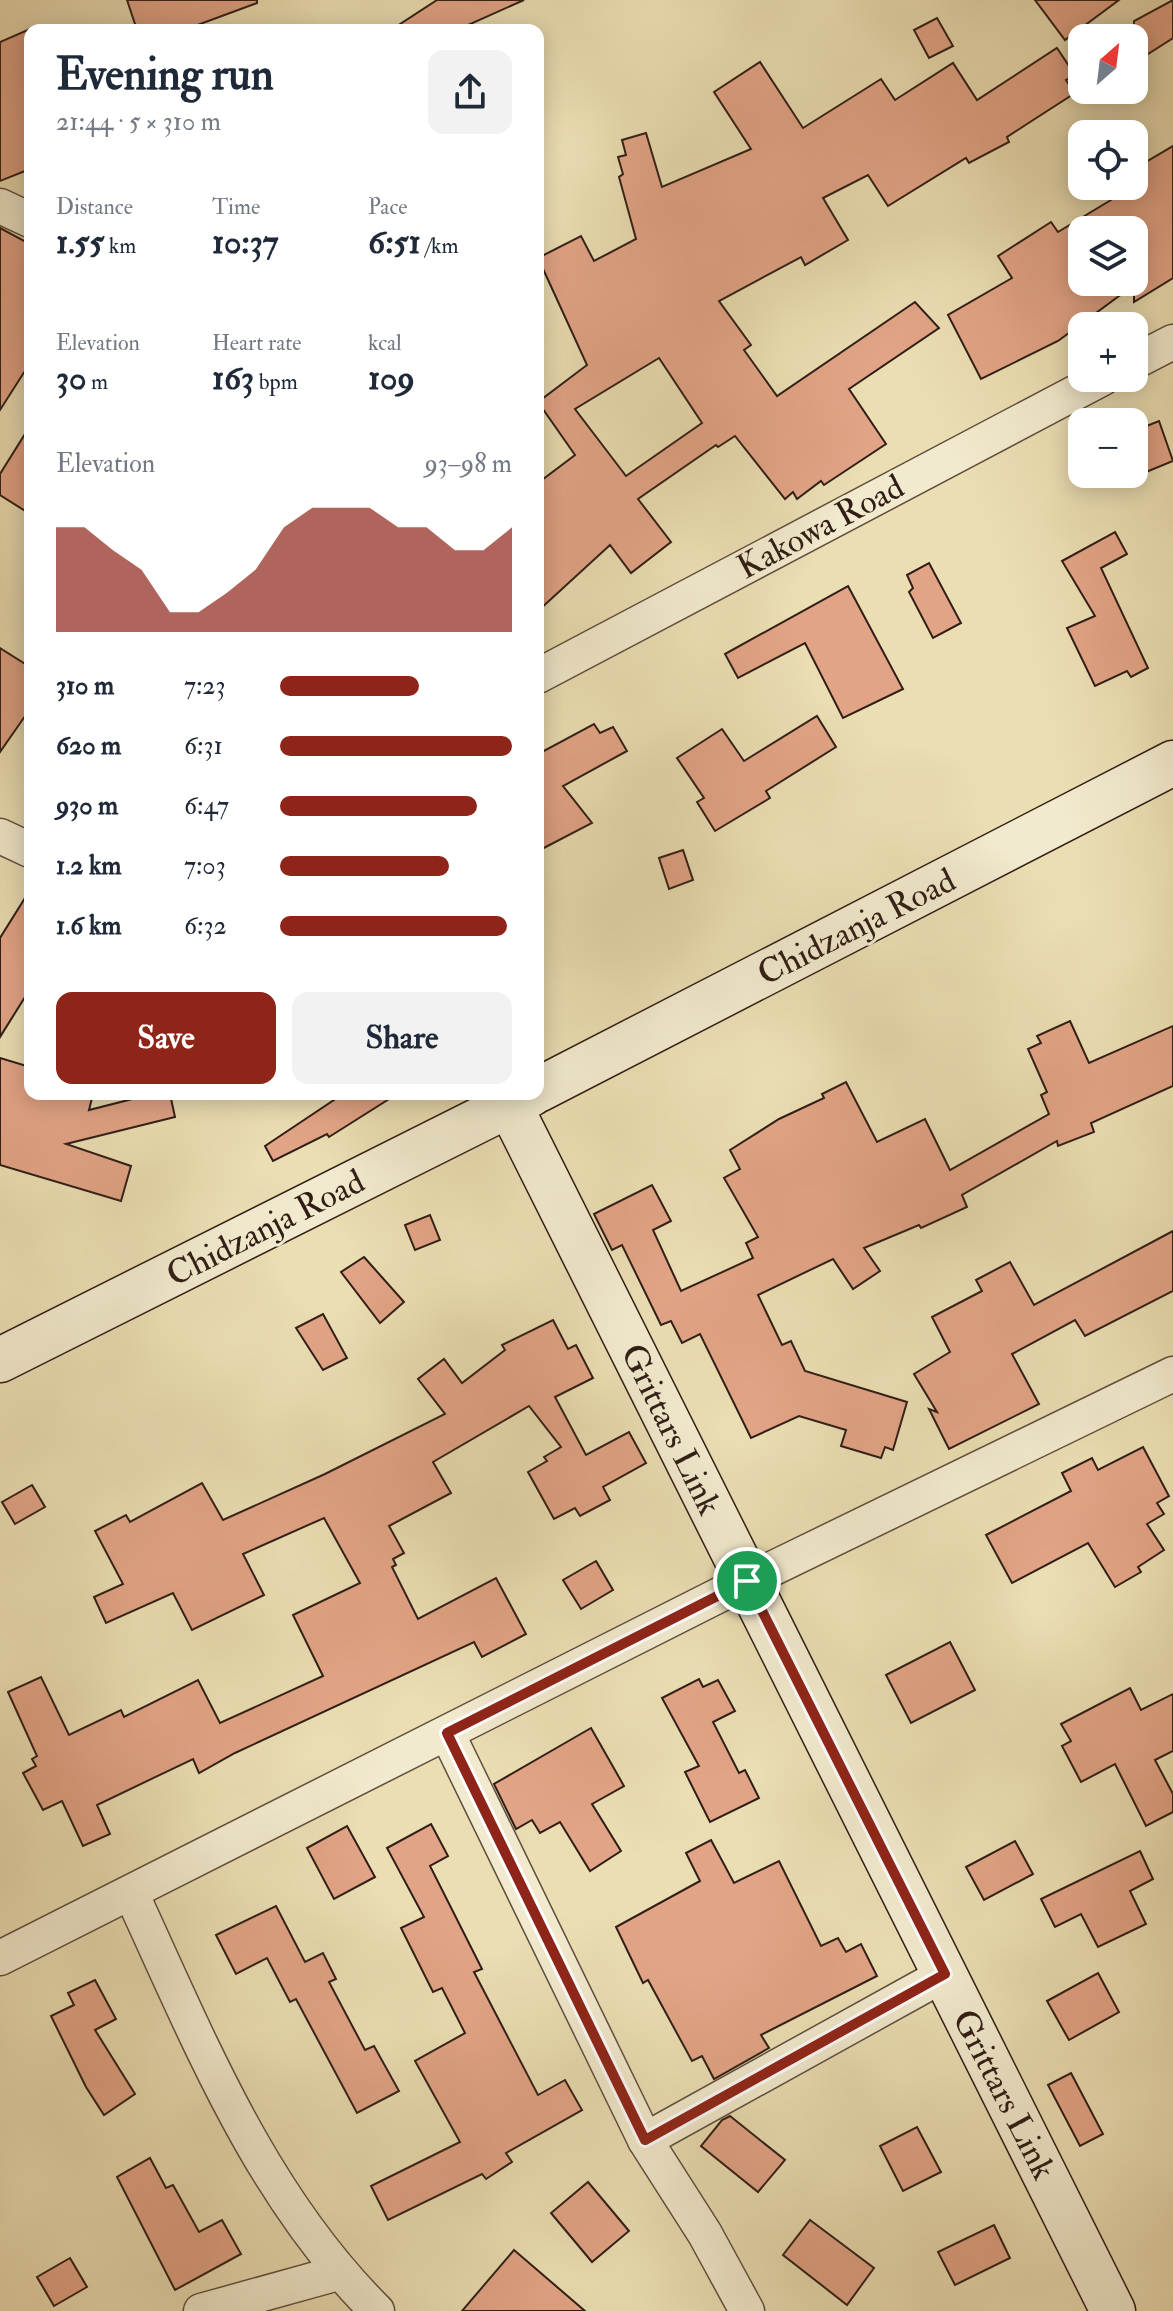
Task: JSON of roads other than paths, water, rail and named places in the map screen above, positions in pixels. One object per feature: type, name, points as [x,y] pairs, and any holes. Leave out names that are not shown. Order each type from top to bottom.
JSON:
[{"type":"street","points":[[0,206],[24,217]]},
{"type":"street","points":[[1148,355],[1173,342]]},
{"type":"street","name":"Kakowa Road","points":[[544,673],[1076,392]]},
{"type":"street","name":"Chidzanja Road","points":[[544,1084],[1173,763]]},
{"type":"street","points":[[0,836],[24,847]]},
{"type":"street","name":"Chidzanja Road","points":[[0,1360],[512,1100]]},
{"type":"street","name":"Grittars Link","points":[[522,1100],[747,1581],[1113,2311]]},
{"type":"street","points":[[0,1958],[747,1581],[1173,1374]]},
{"type":"street","points":[[447,1733],[645,2140],[705,2234],[747,2311]]},
{"type":"street","points":[[131,1893],[223,2093],[293,2215],[338,2273],[377,2311]]},
{"type":"street","points":[[645,2140],[945,1974]]},
{"type":"street","points":[[201,2311],[338,2273]]}]
